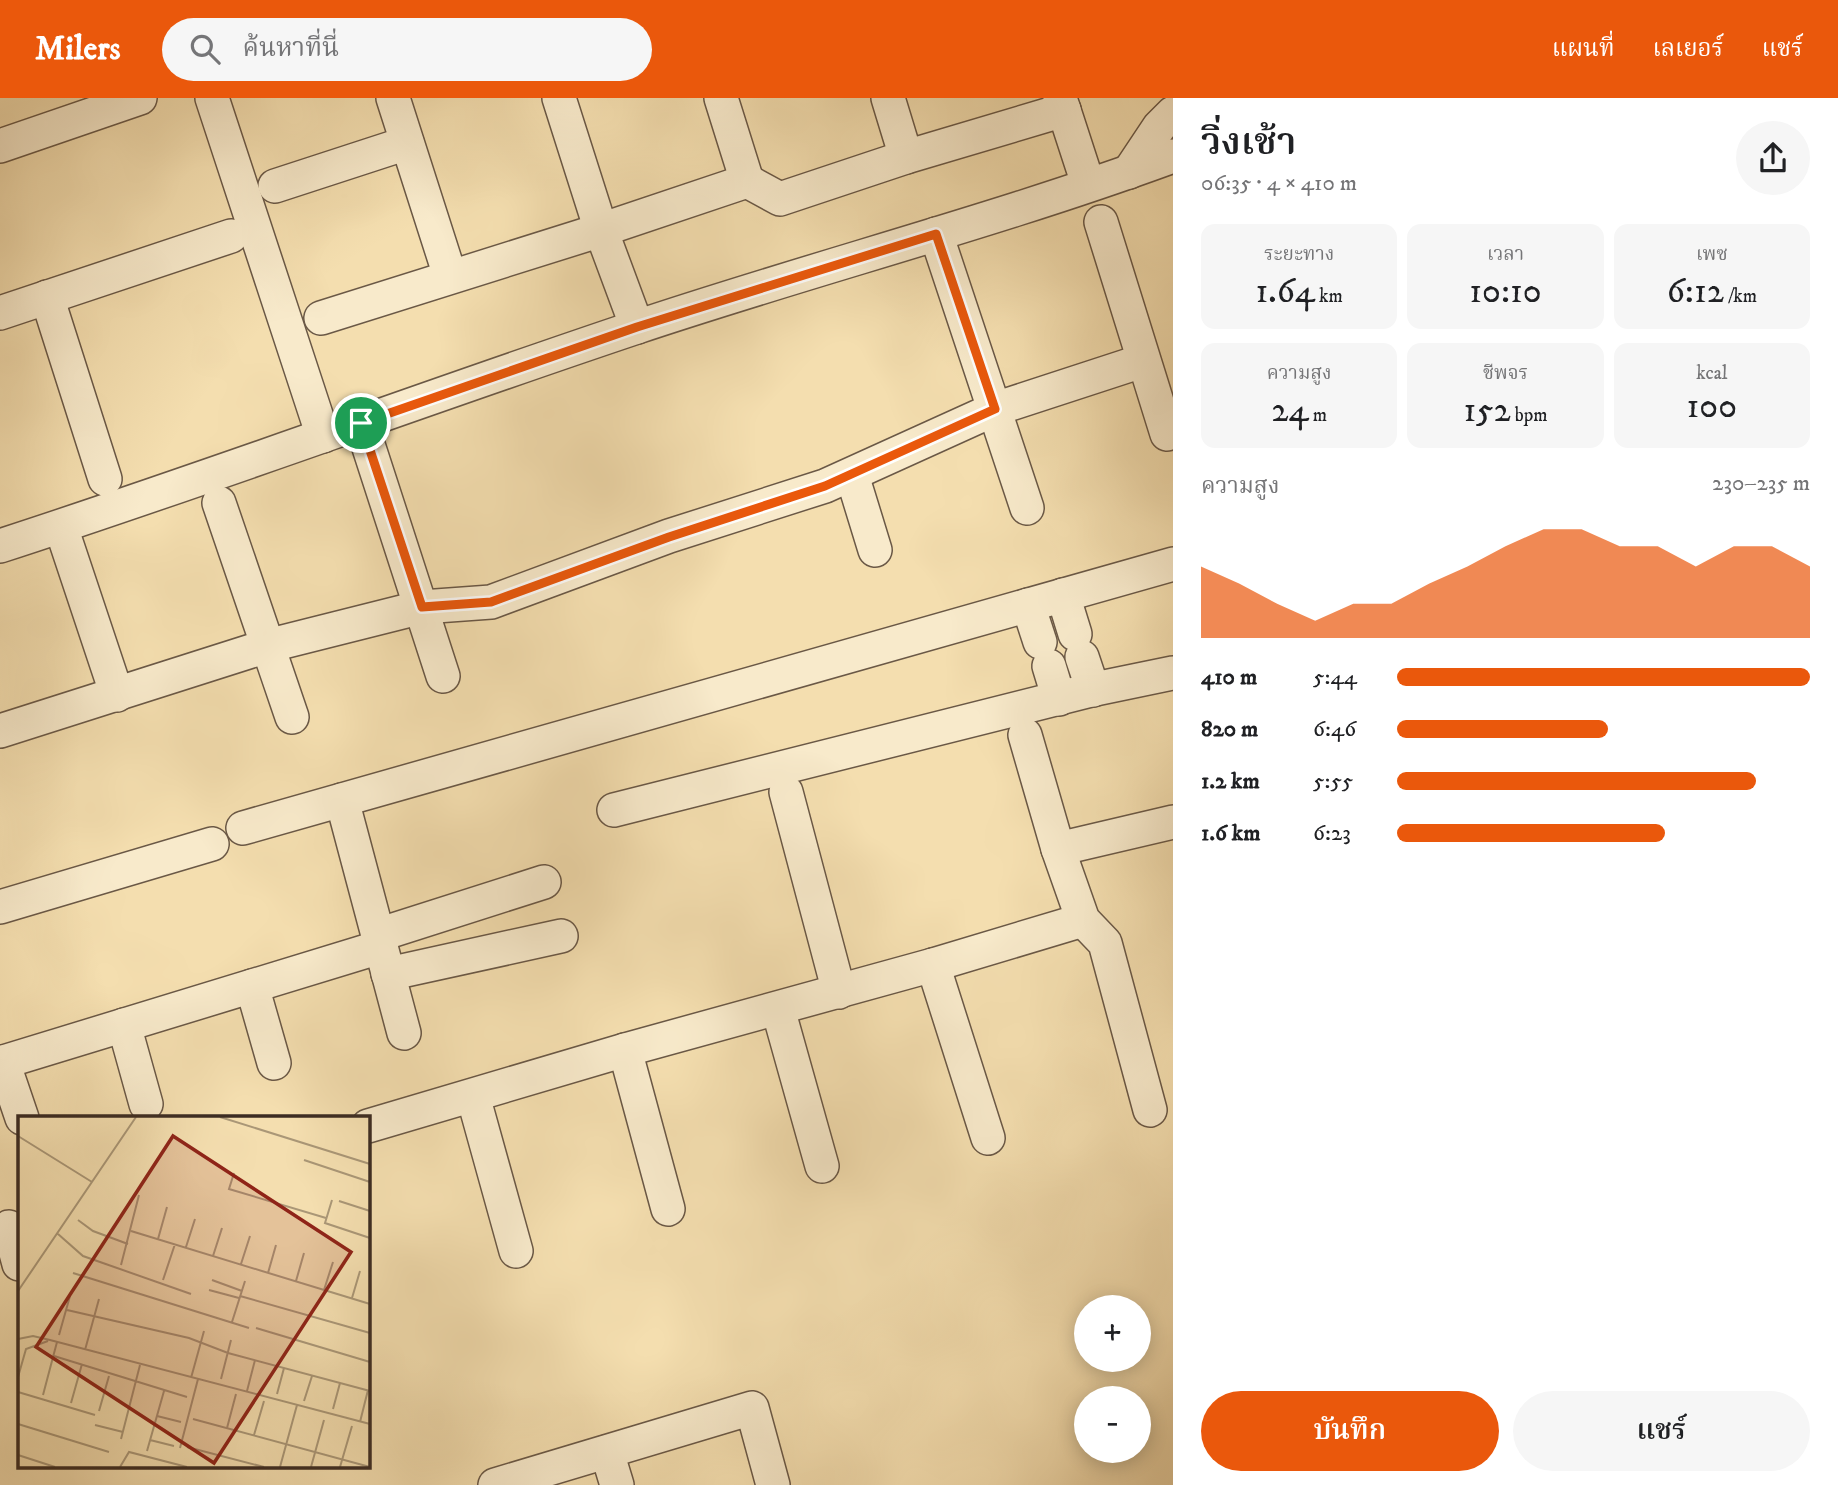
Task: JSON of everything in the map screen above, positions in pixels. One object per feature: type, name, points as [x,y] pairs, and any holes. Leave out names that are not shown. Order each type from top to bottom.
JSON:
[{"type":"street","points":[[0,145],[140,98]]},
{"type":"street","points":[[212,98],[324,436]]},
{"type":"street","points":[[393,98],[450,276]]},
{"type":"street","points":[[559,98],[601,230],[637,327]]},
{"type":"street","points":[[721,98],[747,181],[780,199],[1062,104],[1088,184]]},
{"type":"street","points":[[888,98],[906,157]]},
{"type":"street","points":[[1129,172],[1159,127],[1173,113]]},
{"type":"street","points":[[275,186],[407,143]]},
{"type":"street","points":[[0,546],[637,327],[936,234],[1173,156]]},
{"type":"street","points":[[321,318],[747,181]]},
{"type":"street","points":[[1101,222],[1142,361],[1167,433]]},
{"type":"street","points":[[936,234],[1027,508]]},
{"type":"street","points":[[0,313],[231,236]]},
{"type":"street","points":[[47,297],[104,480]]},
{"type":"street","points":[[0,732],[267,646],[422,607],[491,602],[669,537],[825,486],[995,409],[1142,361]]},
{"type":"street","points":[[361,423],[443,676]]},
{"type":"street","points":[[852,475],[875,550]]},
{"type":"street","points":[[219,503],[292,717]]},
{"type":"street","points":[[61,527],[117,695]]},
{"type":"street","points":[[243,828],[1173,564]]},
{"type":"street","points":[[1063,595],[1093,690]]},
{"type":"street","points":[[1028,605],[1059,698]]},
{"type":"street","points":[[614,810],[1059,698],[1173,673]]},
{"type":"street","points":[[1025,736],[1058,849],[1083,920],[1105,943],[1150,1110]]},
{"type":"street","points":[[786,792],[839,992]]},
{"type":"street","points":[[341,800],[404,1033]]},
{"type":"street","points":[[1058,849],[1173,822]]},
{"type":"street","points":[[0,908],[212,844]]},
{"type":"street","points":[[21,1116],[2,1062],[252,986],[382,952],[544,882]]},
{"type":"street","points":[[369,1126],[1083,920]]},
{"type":"street","points":[[382,952],[561,936]]},
{"type":"street","points":[[933,965],[988,1138]]},
{"type":"street","points":[[252,986],[274,1063]]},
{"type":"street","points":[[778,1009],[822,1167]]},
{"type":"street","points":[[124,1025],[146,1104]]},
{"type":"street","points":[[625,1050],[668,1209]]},
{"type":"street","points":[[473,1096],[516,1251]]},
{"type":"street","points":[[9,1227],[18,1260]]},
{"type":"street","points":[[495,1485],[752,1408],[773,1485]]},
{"type":"street","points":[[607,1452],[617,1485]]},
{"type":"route","points":[[936,234],[995,409],[825,486],[669,537],[491,602],[422,607],[361,423],[637,327],[936,234]]}]
